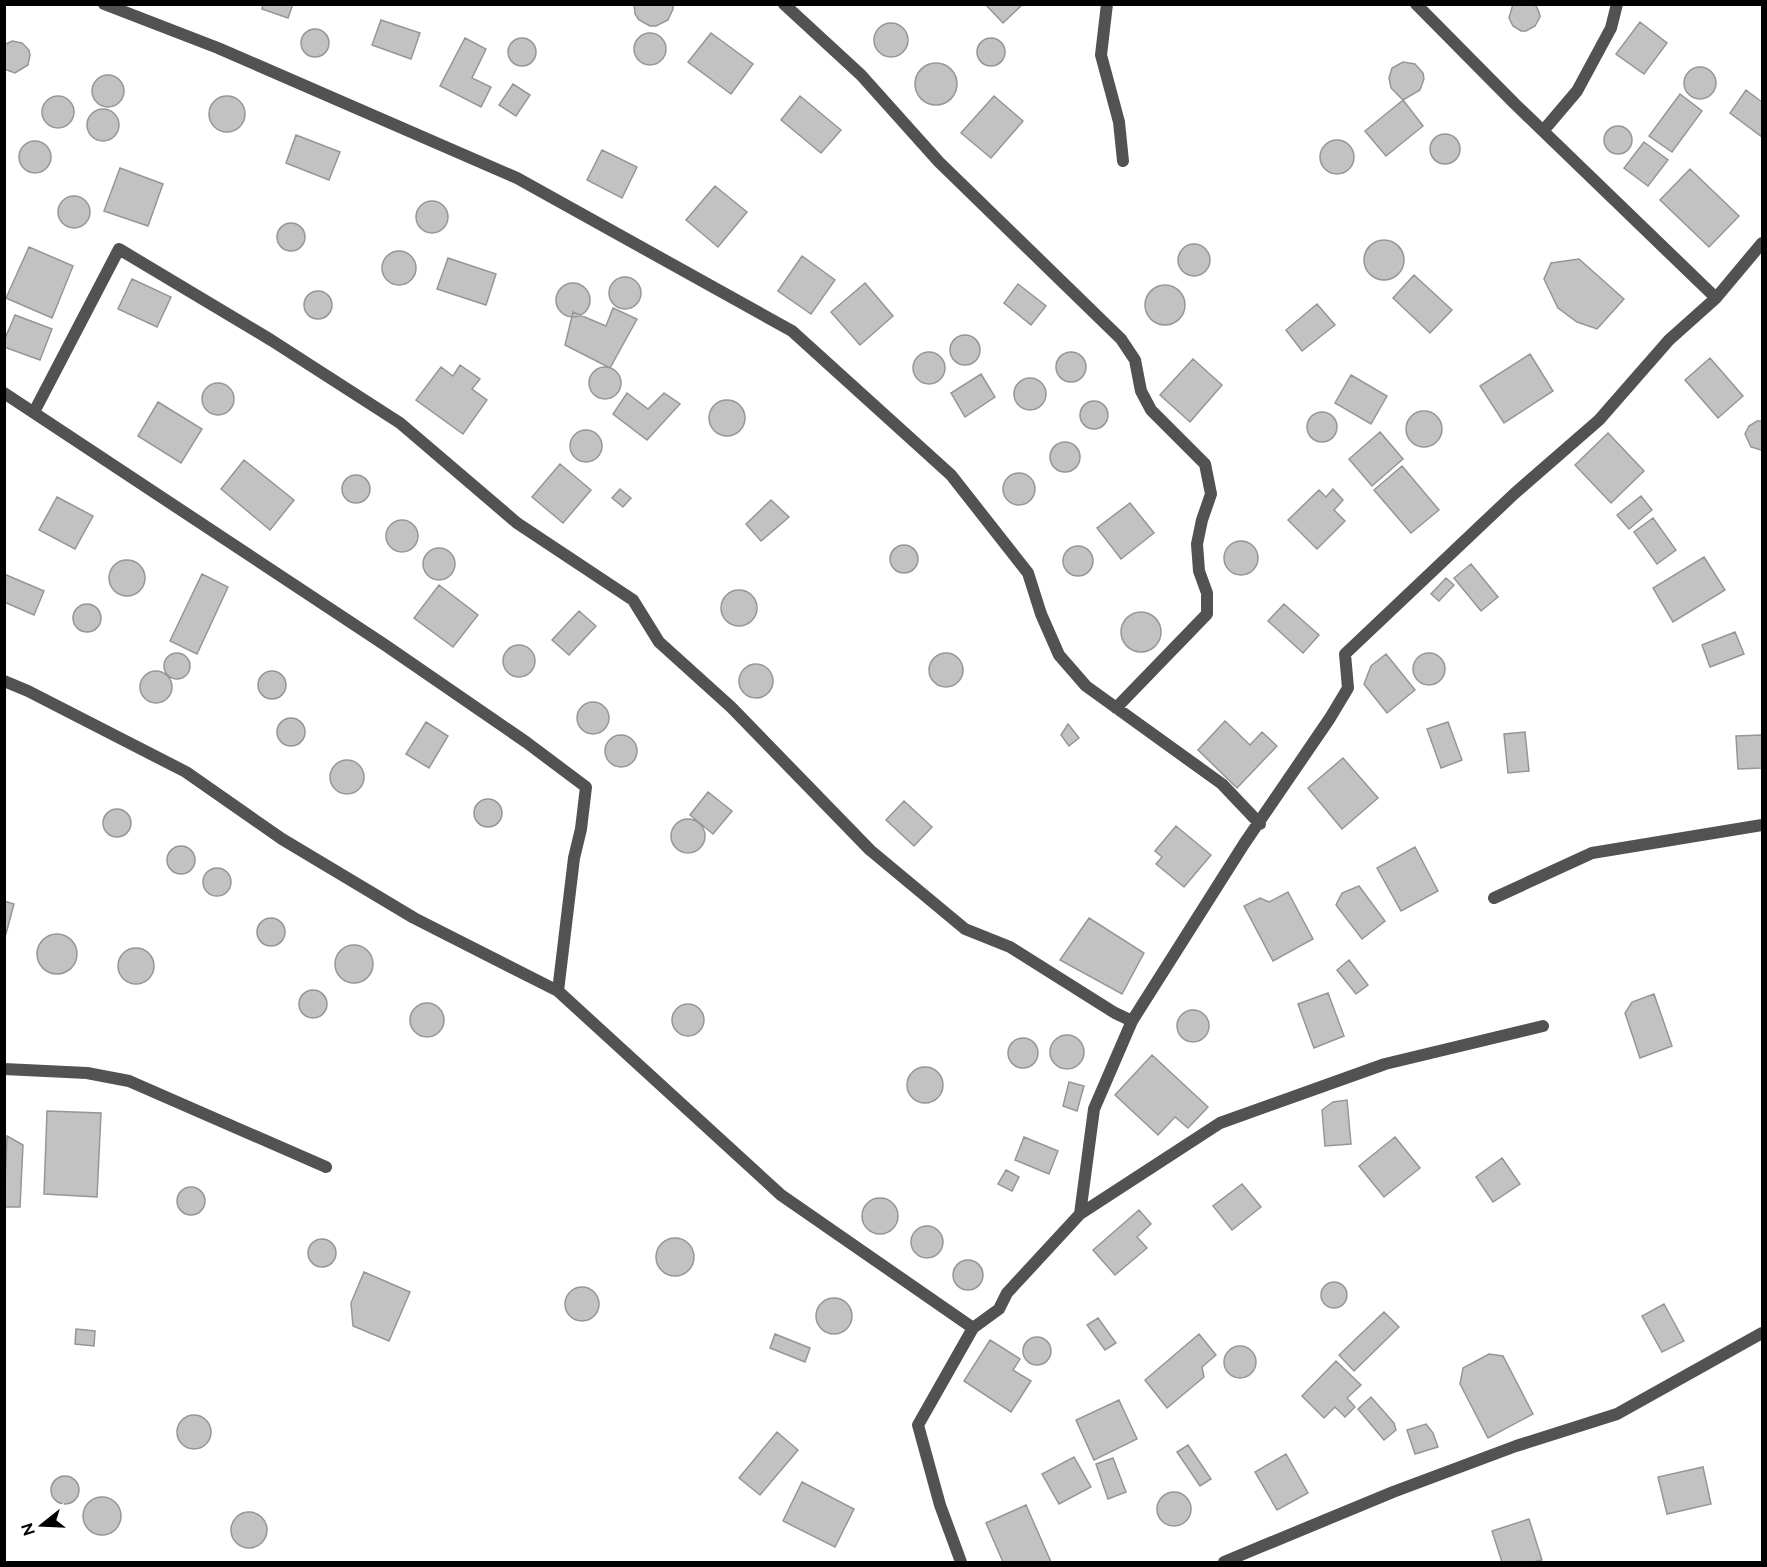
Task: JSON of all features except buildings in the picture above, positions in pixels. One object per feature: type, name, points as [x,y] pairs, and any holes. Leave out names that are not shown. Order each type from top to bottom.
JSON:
[{"type":"street","points":[[104,4],[218,48],[517,178],[792,332],[951,475],[1028,573],[1041,614],[1059,655],[1086,686],[1222,784],[1260,824]]},
{"type":"street","points":[[784,4],[861,75],[939,162],[1121,339],[1135,360],[1141,391],[1151,410],[1205,464],[1211,494],[1197,544],[1199,571],[1207,593],[1207,615],[1116,708]]},
{"type":"street","points":[[1107,4],[1101,55],[1119,122],[1123,160]]},
{"type":"street","points":[[1416,4],[1716,298]]},
{"type":"street","points":[[1544,131],[1577,91],[1611,28],[1617,4]]},
{"type":"street","points":[[1080,1214],[1094,1109],[1132,1021],[1244,844],[1260,824],[1348,688],[1345,654],[1514,494],[1599,420],[1669,340],[1716,298],[1762,243]]},
{"type":"street","points":[[34,412],[119,249],[272,340],[400,423],[517,523],[633,600],[659,642],[731,707],[870,850],[965,929],[1010,947],[1132,1021]]},
{"type":"street","points":[[4,393],[385,645],[526,742],[586,787],[581,829],[574,858],[558,992]]},
{"type":"street","points":[[4,681],[186,772],[282,839],[414,918],[558,992],[781,1195],[973,1328]]},
{"type":"street","points":[[1494,898],[1592,853],[1762,825]]},
{"type":"street","points":[[961,1563],[940,1505],[918,1425],[973,1328],[999,1308],[1006,1293],[1080,1214],[1220,1123],[1385,1064],[1543,1026]]},
{"type":"street","points":[[4,1069],[87,1072],[129,1081],[326,1167]]},
{"type":"street","points":[[1224,1563],[1393,1492],[1516,1446],[1617,1414],[1762,1333]]}]
